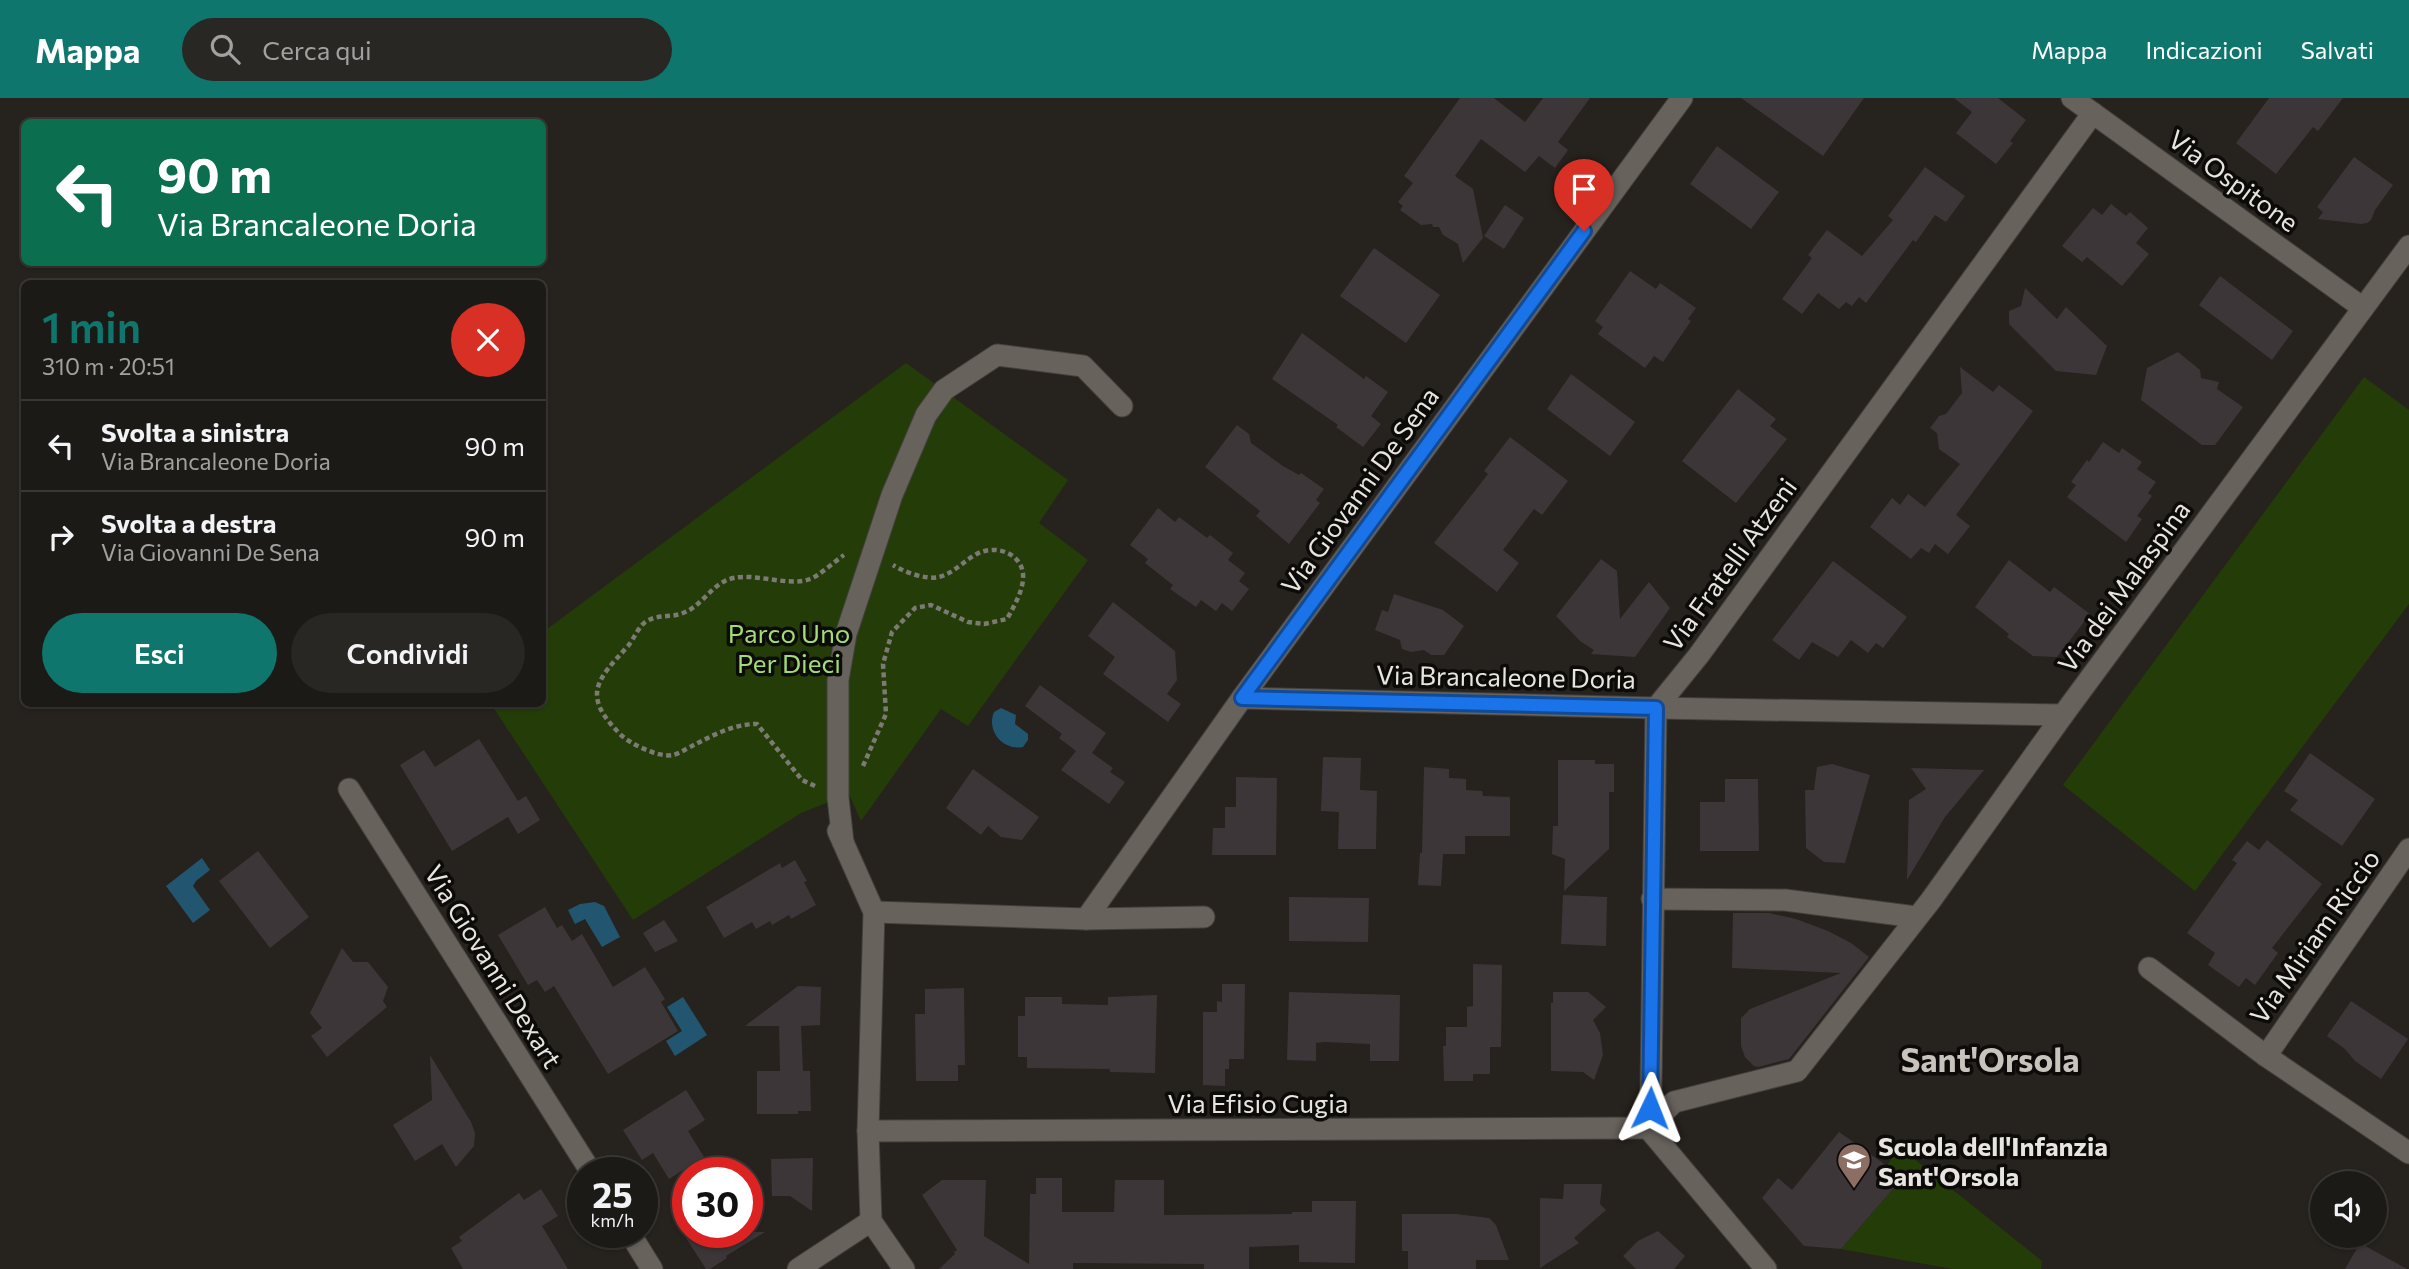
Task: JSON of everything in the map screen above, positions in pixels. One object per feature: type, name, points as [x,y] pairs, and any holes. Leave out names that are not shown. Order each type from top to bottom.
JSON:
[{"type":"street","name":"Via Giovanni De Sena","points":[[1086,919],[1242,698],[1682,98]]},
{"type":"street","name":"Via Ospitone","points":[[2072,98],[2363,308]]},
{"type":"street","name":"Via Fratelli Atzeni","points":[[1656,708],[1699,655],[2094,113]]},
{"type":"street","name":"Via dei Malaspina","points":[[1648,1128],[1674,1102],[1797,1072],[1931,900],[2063,715],[2409,246]]},
{"type":"street","points":[[843,842],[838,798],[838,680],[846,634],[892,495],[926,415],[944,390],[997,355],[1083,366],[1122,406]]},
{"type":"street","name":"Via Brancaleone Doria","points":[[1242,698],[2063,715]]},
{"type":"street","points":[[1656,708],[1651,1087],[1648,1128],[1765,1269]]},
{"type":"street","name":"Via Giovanni Dexart","points":[[349,789],[582,1157]]},
{"type":"street","points":[[831,816],[874,912],[868,1131],[871,1221],[904,1269]]},
{"type":"street","name":"Via Miriam Riccio","points":[[2266,1056],[2400,879],[2409,849]]},
{"type":"street","points":[[1652,899],[1785,900],[1916,917]]},
{"type":"street","points":[[874,912],[1086,919],[1205,916]]},
{"type":"street","name":"Via Miriam Riccio","points":[[2149,968],[2266,1056],[2409,1153]]},
{"type":"street","name":"Via Efisio Cugia","points":[[868,1131],[1648,1128]]},
{"type":"street","points":[[798,1269],[871,1221]]},
{"type":"street","points":[[639,1248],[652,1269]]},
{"type":"green space","name":"Parco Uno Per Dieci","points":[[906,363],[1068,480],[1039,523],[1088,560],[968,726],[941,709],[861,821],[849,794],[801,813],[633,920],[493,707],[546,707],[546,630]]},
{"type":"green space","points":[[2364,377],[2409,410],[2409,604],[2195,891],[2063,785]]},
{"type":"green space","points":[[1899,1147],[2042,1261],[2041,1269],[1953,1269],[1841,1249],[1897,1184],[1883,1172]]},
{"type":"water","points":[[1001,708],[1016,715],[1015,724],[1028,734],[1028,740],[1023,747],[1003,743],[994,732],[994,712]]},
{"type":"water","points":[[202,858],[210,870],[193,886],[210,910],[193,923],[166,886]]},
{"type":"water","points":[[595,902],[604,906],[620,937],[602,947],[585,919],[575,924],[568,910],[580,904]]},
{"type":"water","points":[[683,997],[707,1035],[675,1056],[666,1041],[682,1031],[667,1007]]},
{"type":"building","points":[[1460,98],[1494,98],[1525,122],[1543,98],[1590,98],[1558,142],[1568,150],[1555,168],[1539,156],[1525,172],[1481,139],[1455,176],[1473,189],[1483,238],[1463,263],[1458,244],[1443,235],[1439,227],[1433,227],[1432,224],[1421,225],[1400,210],[1403,206],[1398,202],[1413,183],[1404,176]]},
{"type":"building","points":[[1741,98],[1864,98],[1823,156]]},
{"type":"building","points":[[1954,98],[1998,98],[2026,120],[2010,141],[2013,143],[1996,164],[1956,133],[1972,112]]},
{"type":"building","points":[[2269,98],[2343,98],[2318,131],[2313,127],[2276,174],[2236,143]]},
{"type":"building","points":[[1717,146],[1779,192],[1751,229],[1690,184]]},
{"type":"building","points":[[2354,157],[2393,185],[2367,223],[2318,219],[2323,212],[2317,207]]},
{"type":"building","points":[[1925,167],[1965,196],[1946,222],[1935,215],[1866,303],[1859,297],[1852,306],[1846,302],[1839,309],[1818,293],[1802,314],[1782,299],[1812,258],[1808,255],[1827,230],[1862,256],[1893,220],[1888,216]]},
{"type":"building","points":[[2111,204],[2126,216],[2130,212],[2148,228],[2136,243],[2149,254],[2122,286],[2087,257],[2082,262],[2062,246],[2093,208],[2102,215]]},
{"type":"building","points":[[1505,205],[1524,218],[1504,249],[1484,236]]},
{"type":"building","points":[[1374,248],[1440,295],[1406,343],[1340,296]]},
{"type":"building","points":[[1630,271],[1656,289],[1660,283],[1696,308],[1688,319],[1691,321],[1663,362],[1654,356],[1645,368],[1598,334],[1603,327],[1595,321]]},
{"type":"building","points":[[2220,276],[2293,331],[2272,360],[2199,305]]},
{"type":"building","points":[[2025,288],[2057,319],[2066,307],[2107,346],[2096,375],[2056,371],[2009,324],[2009,311],[2021,306]]},
{"type":"building","points":[[1302,333],[1364,379],[1366,376],[1388,392],[1371,416],[1381,424],[1363,447],[1336,427],[1338,425],[1272,379]]},
{"type":"building","points":[[2178,352],[2200,370],[2201,378],[2219,382],[2217,389],[2243,407],[2215,445],[2202,445],[2141,400],[2147,368]]},
{"type":"building","points":[[1960,367],[1993,392],[1999,385],[2033,411],[1956,515],[1970,526],[1948,554],[1935,544],[1929,553],[1921,548],[1911,559],[1870,527],[1892,498],[1900,505],[1908,494],[1925,507],[1960,464],[1939,449],[1937,433],[1930,428],[1939,416],[1946,414],[1962,393]]},
{"type":"building","points":[[1571,374],[1635,422],[1610,456],[1547,409]]},
{"type":"building","points":[[1738,389],[1776,419],[1770,426],[1787,439],[1736,503],[1682,461]]},
{"type":"building","points":[[1237,425],[1249,434],[1251,443],[1283,466],[1299,475],[1301,473],[1324,489],[1316,500],[1320,503],[1289,544],[1256,516],[1260,511],[1205,467]]},
{"type":"building","points":[[1510,437],[1568,481],[1542,515],[1534,509],[1503,550],[1519,563],[1497,592],[1434,543],[1488,474],[1484,471]]},
{"type":"building","points":[[2103,442],[2119,453],[2122,448],[2142,462],[2137,469],[2156,482],[2148,493],[2152,496],[2137,516],[2142,519],[2126,542],[2067,497],[2076,485],[2071,482]]},
{"type":"building","points":[[1158,508],[1175,522],[1179,517],[1207,538],[1210,535],[1233,553],[1228,560],[1245,573],[1239,581],[1249,589],[1232,611],[1222,603],[1216,611],[1201,600],[1196,607],[1170,589],[1173,585],[1145,563],[1148,559],[1130,545]]},
{"type":"building","points":[[1601,559],[1617,571],[1620,619],[1649,582],[1670,608],[1635,657],[1591,654],[1594,650],[1580,641],[1556,616]]},
{"type":"building","points":[[2009,560],[2050,592],[2054,587],[2090,614],[2057,657],[2033,656],[2007,637],[2009,634],[1975,607]]},
{"type":"building","points":[[1833,561],[1907,617],[1883,648],[1876,643],[1868,653],[1851,640],[1838,657],[1812,642],[1799,660],[1772,640]]},
{"type":"building","points":[[1394,594],[1443,610],[1464,626],[1444,655],[1431,655],[1424,650],[1411,652],[1402,649],[1400,640],[1375,630],[1382,610],[1388,612]]},
{"type":"building","points":[[1113,602],[1175,651],[1177,680],[1167,694],[1181,704],[1168,722],[1103,674],[1115,657],[1088,636]]},
{"type":"building","points":[[1040,685],[1106,733],[1092,753],[1113,768],[1110,772],[1125,782],[1109,804],[1061,770],[1076,751],[1059,738],[1062,734],[1025,706]]},
{"type":"building","points":[[479,739],[518,801],[526,796],[540,820],[518,834],[508,817],[452,851],[400,765],[424,750],[435,767]]},
{"type":"building","points":[[2310,753],[2375,799],[2342,846],[2290,810],[2298,800],[2284,791]]},
{"type":"building","points":[[1323,757],[1361,758],[1360,790],[1377,791],[1376,849],[1338,849],[1339,812],[1321,811]]},
{"type":"building","points":[[1558,760],[1595,760],[1595,764],[1614,764],[1614,792],[1609,792],[1609,849],[1564,891],[1565,859],[1552,854],[1553,826],[1558,826]]},
{"type":"building","points":[[1832,764],[1870,775],[1845,863],[1824,862],[1806,848],[1805,790],[1814,790],[1817,767]]},
{"type":"building","points":[[1424,767],[1449,769],[1449,778],[1466,779],[1466,790],[1482,791],[1483,796],[1510,797],[1510,836],[1465,836],[1465,854],[1443,854],[1441,886],[1418,885],[1422,853]]},
{"type":"building","points":[[1911,768],[1984,770],[1945,817],[1907,880],[1909,800],[1926,789]]},
{"type":"building","points":[[973,769],[1039,817],[1022,840],[1001,837],[988,826],[981,835],[946,808]]},
{"type":"building","points":[[1236,777],[1277,778],[1276,855],[1212,855],[1213,828],[1225,828],[1225,807],[1236,807]]},
{"type":"building","points":[[1725,779],[1758,779],[1759,851],[1700,851],[1700,802],[1725,802]]},
{"type":"building","points":[[2267,840],[2322,884],[2272,948],[2278,953],[2255,985],[2246,978],[2239,987],[2208,965],[2215,953],[2187,933],[2237,863],[2232,860],[2247,841],[2259,850]]},
{"type":"building","points":[[258,851],[309,917],[270,948],[219,881]]},
{"type":"building","points":[[795,860],[816,905],[791,919],[789,915],[772,925],[770,921],[756,929],[752,922],[724,938],[706,907],[780,863],[782,868]]},
{"type":"building","points":[[1563,895],[1607,897],[1606,946],[1561,944]]},
{"type":"building","points":[[1289,897],[1369,898],[1368,942],[1289,941]]},
{"type":"building","points":[[545,907],[557,928],[562,925],[572,941],[582,934],[613,987],[645,967],[665,999],[661,1002],[678,1031],[608,1074],[554,986],[545,992],[537,980],[528,985],[498,935]]},
{"type":"building","points":[[1733,913],[1769,913],[1796,919],[1828,931],[1851,943],[1869,957],[1789,1059],[1754,1066],[1745,1057],[1741,1046],[1741,1018],[1750,1009],[1841,973],[1732,968]]},
{"type":"building","points":[[664,920],[678,941],[655,952],[643,933]]},
{"type":"building","points":[[342,948],[353,962],[368,962],[388,987],[383,1001],[387,1007],[327,1057],[311,1036],[322,1028],[310,1013]]},
{"type":"building","points":[[1473,964],[1502,965],[1501,1047],[1490,1047],[1490,1074],[1473,1074],[1473,1081],[1444,1081],[1443,1046],[1446,1046],[1446,1027],[1467,1027],[1467,1007],[1473,1006]]},
{"type":"building","points":[[1222,984],[1245,984],[1244,1059],[1229,1059],[1229,1069],[1225,1069],[1225,1086],[1203,1085],[1203,1012],[1217,1012],[1217,1001],[1222,1002]]},
{"type":"building","points":[[798,986],[821,987],[820,1025],[801,1026],[803,1071],[810,1071],[811,1111],[798,1111],[798,1114],[757,1114],[757,1071],[780,1071],[779,1026],[745,1026]]},
{"type":"building","points":[[964,988],[965,1065],[958,1065],[958,1081],[916,1081],[915,1014],[925,1014],[925,989]]},
{"type":"building","points":[[1289,992],[1400,995],[1399,1061],[1370,1061],[1370,1044],[1324,1042],[1316,1043],[1316,1061],[1287,1060]]},
{"type":"building","points":[[1553,992],[1588,992],[1606,1007],[1593,1020],[1600,1033],[1603,1055],[1594,1080],[1583,1072],[1551,1071]]},
{"type":"building","points":[[1157,995],[1155,1073],[1110,1072],[1110,1069],[1027,1068],[1027,1057],[1018,1057],[1018,1016],[1025,1016],[1025,997],[1062,997],[1062,1004],[1108,1005],[1108,997]]},
{"type":"building","points":[[2351,1001],[2408,1039],[2381,1079],[2355,1061],[2345,1049],[2327,1036]]},
{"type":"building","points":[[430,1055],[475,1133],[474,1146],[456,1167],[442,1144],[415,1161],[393,1125],[432,1100]]},
{"type":"building","points":[[686,1090],[705,1120],[688,1131],[704,1157],[672,1157],[672,1177],[669,1179],[658,1157],[653,1153],[640,1157],[623,1130]]},
{"type":"building","points":[[1839,1132],[1887,1166],[1883,1172],[1897,1184],[1841,1249],[1804,1246],[1762,1198],[1778,1178],[1792,1190]]},
{"type":"building","points":[[813,1158],[812,1211],[790,1196],[772,1196],[771,1159]]},
{"type":"building","points":[[1036,1178],[1062,1178],[1062,1212],[1114,1212],[1115,1180],[1164,1180],[1164,1215],[1292,1214],[1312,1212],[1312,1201],[1356,1201],[1355,1263],[1299,1262],[1299,1245],[1249,1247],[1249,1269],[1204,1269],[1204,1264],[1073,1263],[1073,1269],[939,1269],[957,1250],[922,1195],[942,1180],[986,1180],[984,1236],[1029,1264],[1030,1194],[1036,1194]]},
{"type":"building","points":[[1564,1184],[1602,1184],[1600,1204],[1606,1210],[1574,1238],[1579,1243],[1540,1268],[1540,1198],[1563,1199]]},
{"type":"building","points":[[541,1189],[558,1216],[542,1226],[568,1269],[463,1269],[451,1248],[462,1241],[459,1237],[519,1193],[524,1200]]},
{"type":"building","points":[[1402,1214],[1456,1214],[1489,1218],[1496,1225],[1509,1260],[1476,1260],[1476,1269],[1408,1269],[1408,1251],[1402,1251]]},
{"type":"building","points":[[1658,1231],[1685,1256],[1674,1269],[1636,1269],[1623,1256],[1638,1241]]},
{"type":"building","points":[[692,1248],[739,1248],[710,1269],[706,1269]]},
{"type":"building","points":[[2357,1248],[2369,1248],[2407,1269],[2345,1269]]},
{"type":"place","name":"Scuola dell'Infanzia Sant'Orsola","points":[[1854,1190]]},
{"type":"district","name":"Sant'Orsola","points":[[1990,1058]]},
{"type":"route","points":[[1584,231],[1242,698],[1656,708],[1650,1108]]}]
